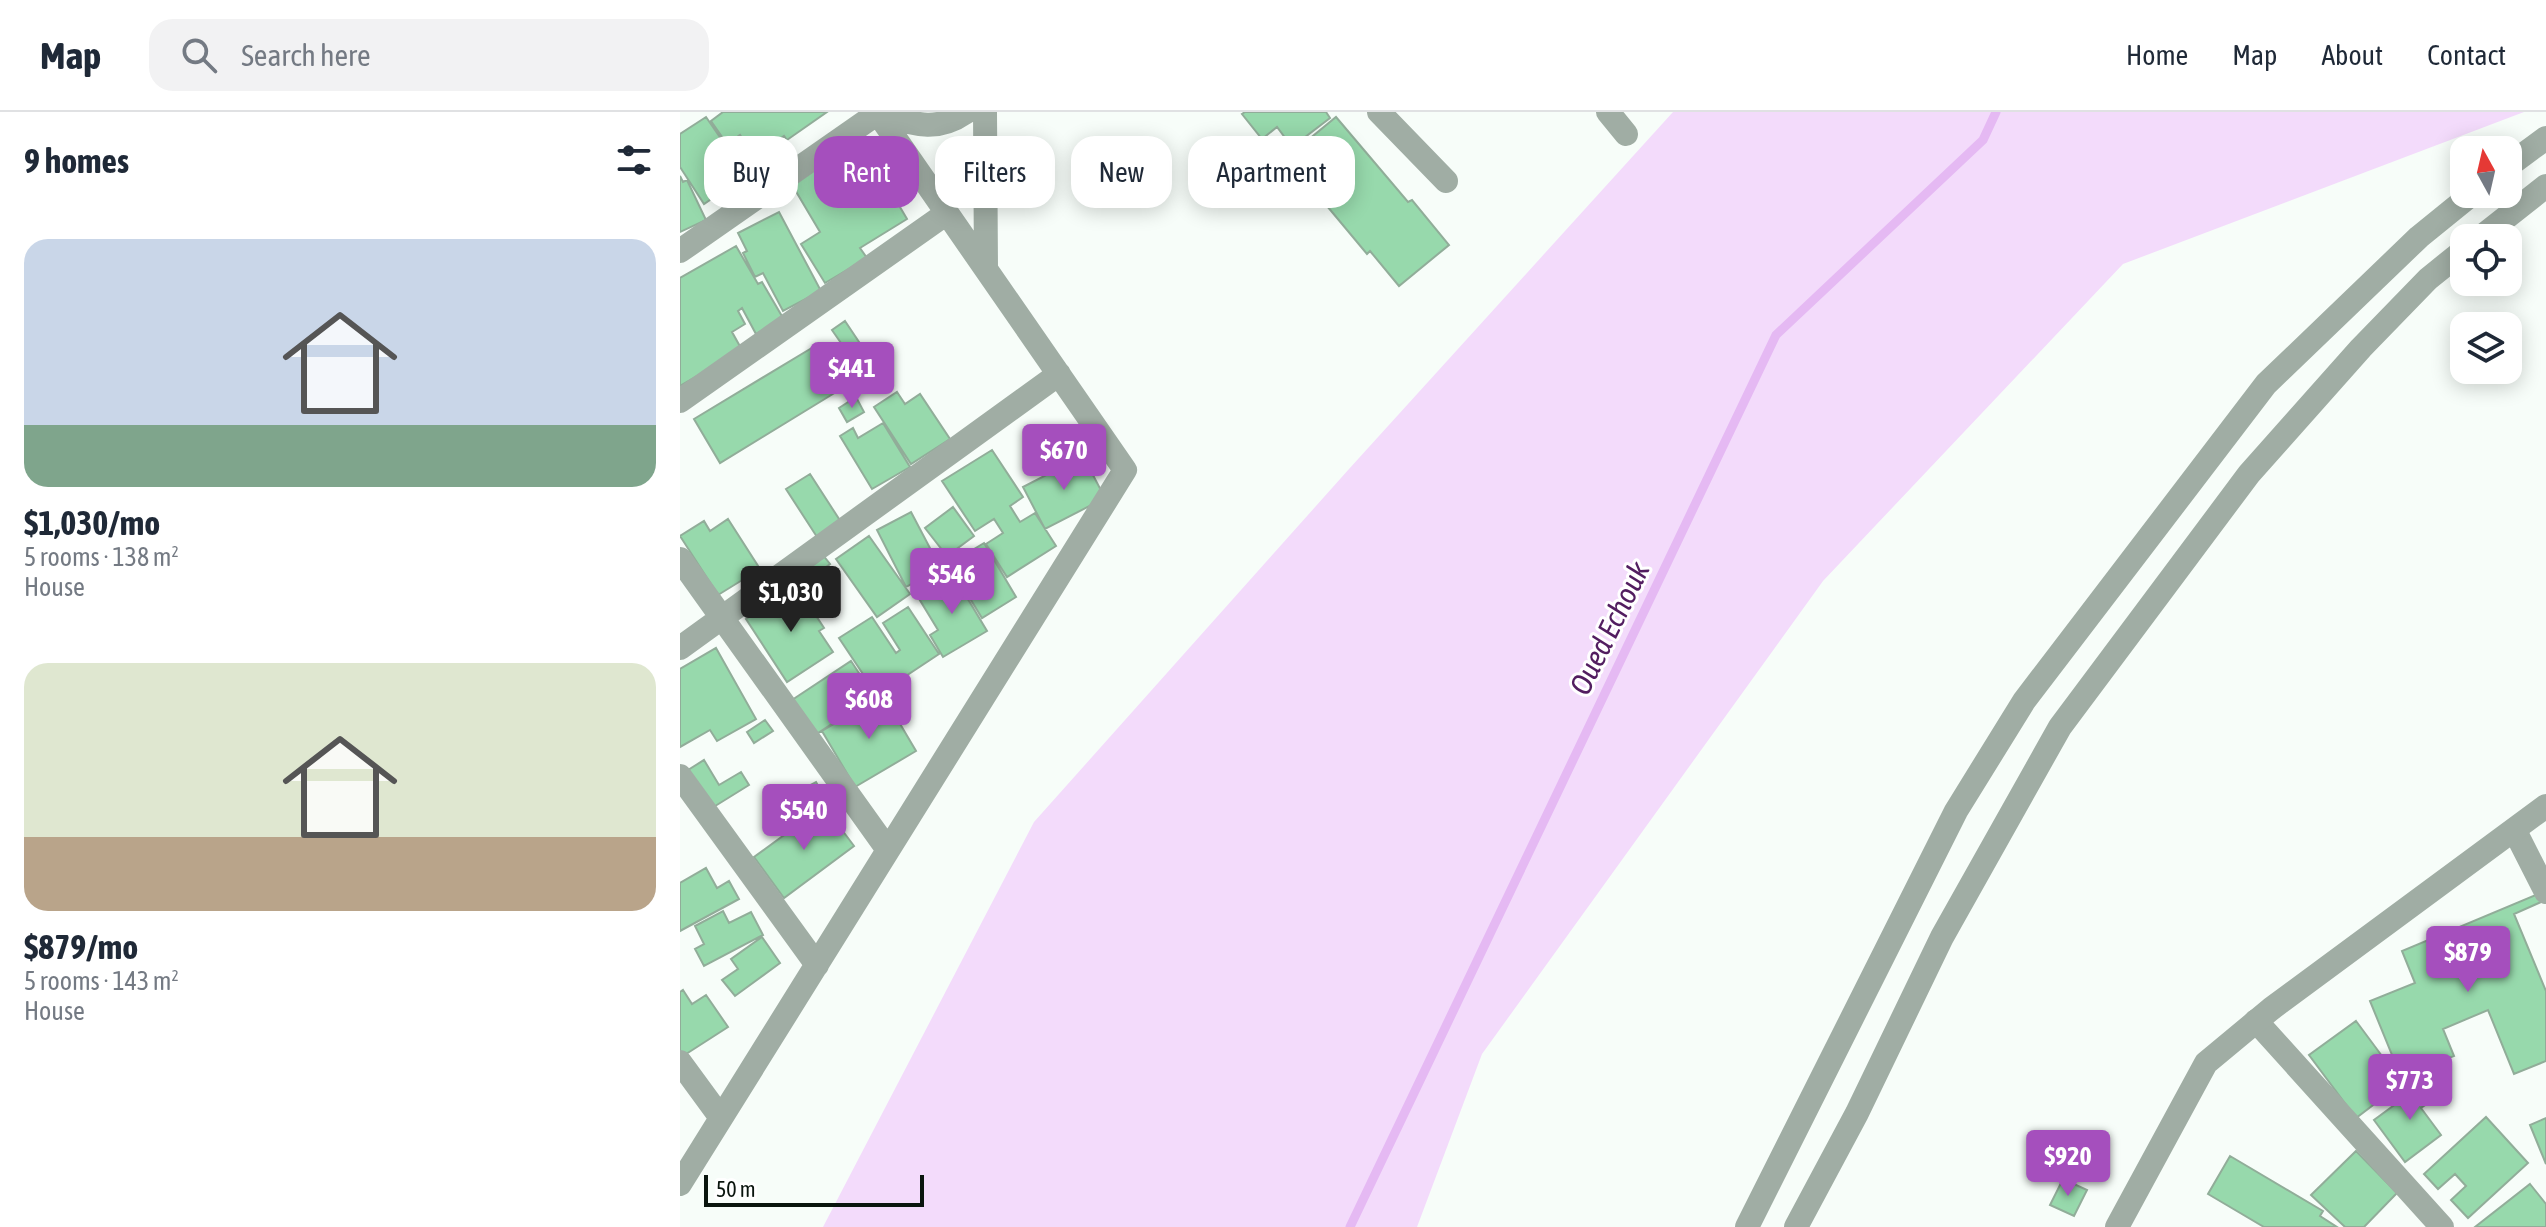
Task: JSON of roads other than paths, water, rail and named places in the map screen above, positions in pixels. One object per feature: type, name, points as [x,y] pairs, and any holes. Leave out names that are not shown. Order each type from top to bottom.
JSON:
[{"type":"street","points":[[878,112],[913,124],[948,124],[966,112]]},
{"type":"street","points":[[680,1184],[1125,470],[878,112]]},
{"type":"street","points":[[680,251],[878,112]]},
{"type":"street","points":[[985,112],[986,269]]},
{"type":"street","points":[[1379,112],[1446,181]]},
{"type":"street","points":[[1608,112],[1626,134]]},
{"type":"street","points":[[2522,156],[2546,138]]},
{"type":"street","points":[[2498,224],[2546,186]]},
{"type":"street","points":[[1747,1227],[1956,811],[2024,701],[2266,384],[2419,237],[2455,208]]},
{"type":"street","points":[[680,401],[947,213]]},
{"type":"street","points":[[1796,1227],[1857,1113],[1942,937],[2060,727],[2249,474],[2361,348],[2428,279],[2450,261]]},
{"type":"street","points":[[680,648],[1059,374]]},
{"type":"street","points":[[680,559],[888,850]]},
{"type":"street","points":[[680,776],[817,965]]},
{"type":"street","points":[[2117,1227],[2206,1063],[2256,1021],[2546,806]]},
{"type":"street","points":[[2515,831],[2546,892]]},
{"type":"street","points":[[2256,1021],[2442,1227]]},
{"type":"street","points":[[680,1062],[721,1118]]},
{"type":"waterway","name":"Oued Echouk","points":[[1350,1227],[1776,335],[1983,140],[1996,112]]}]
